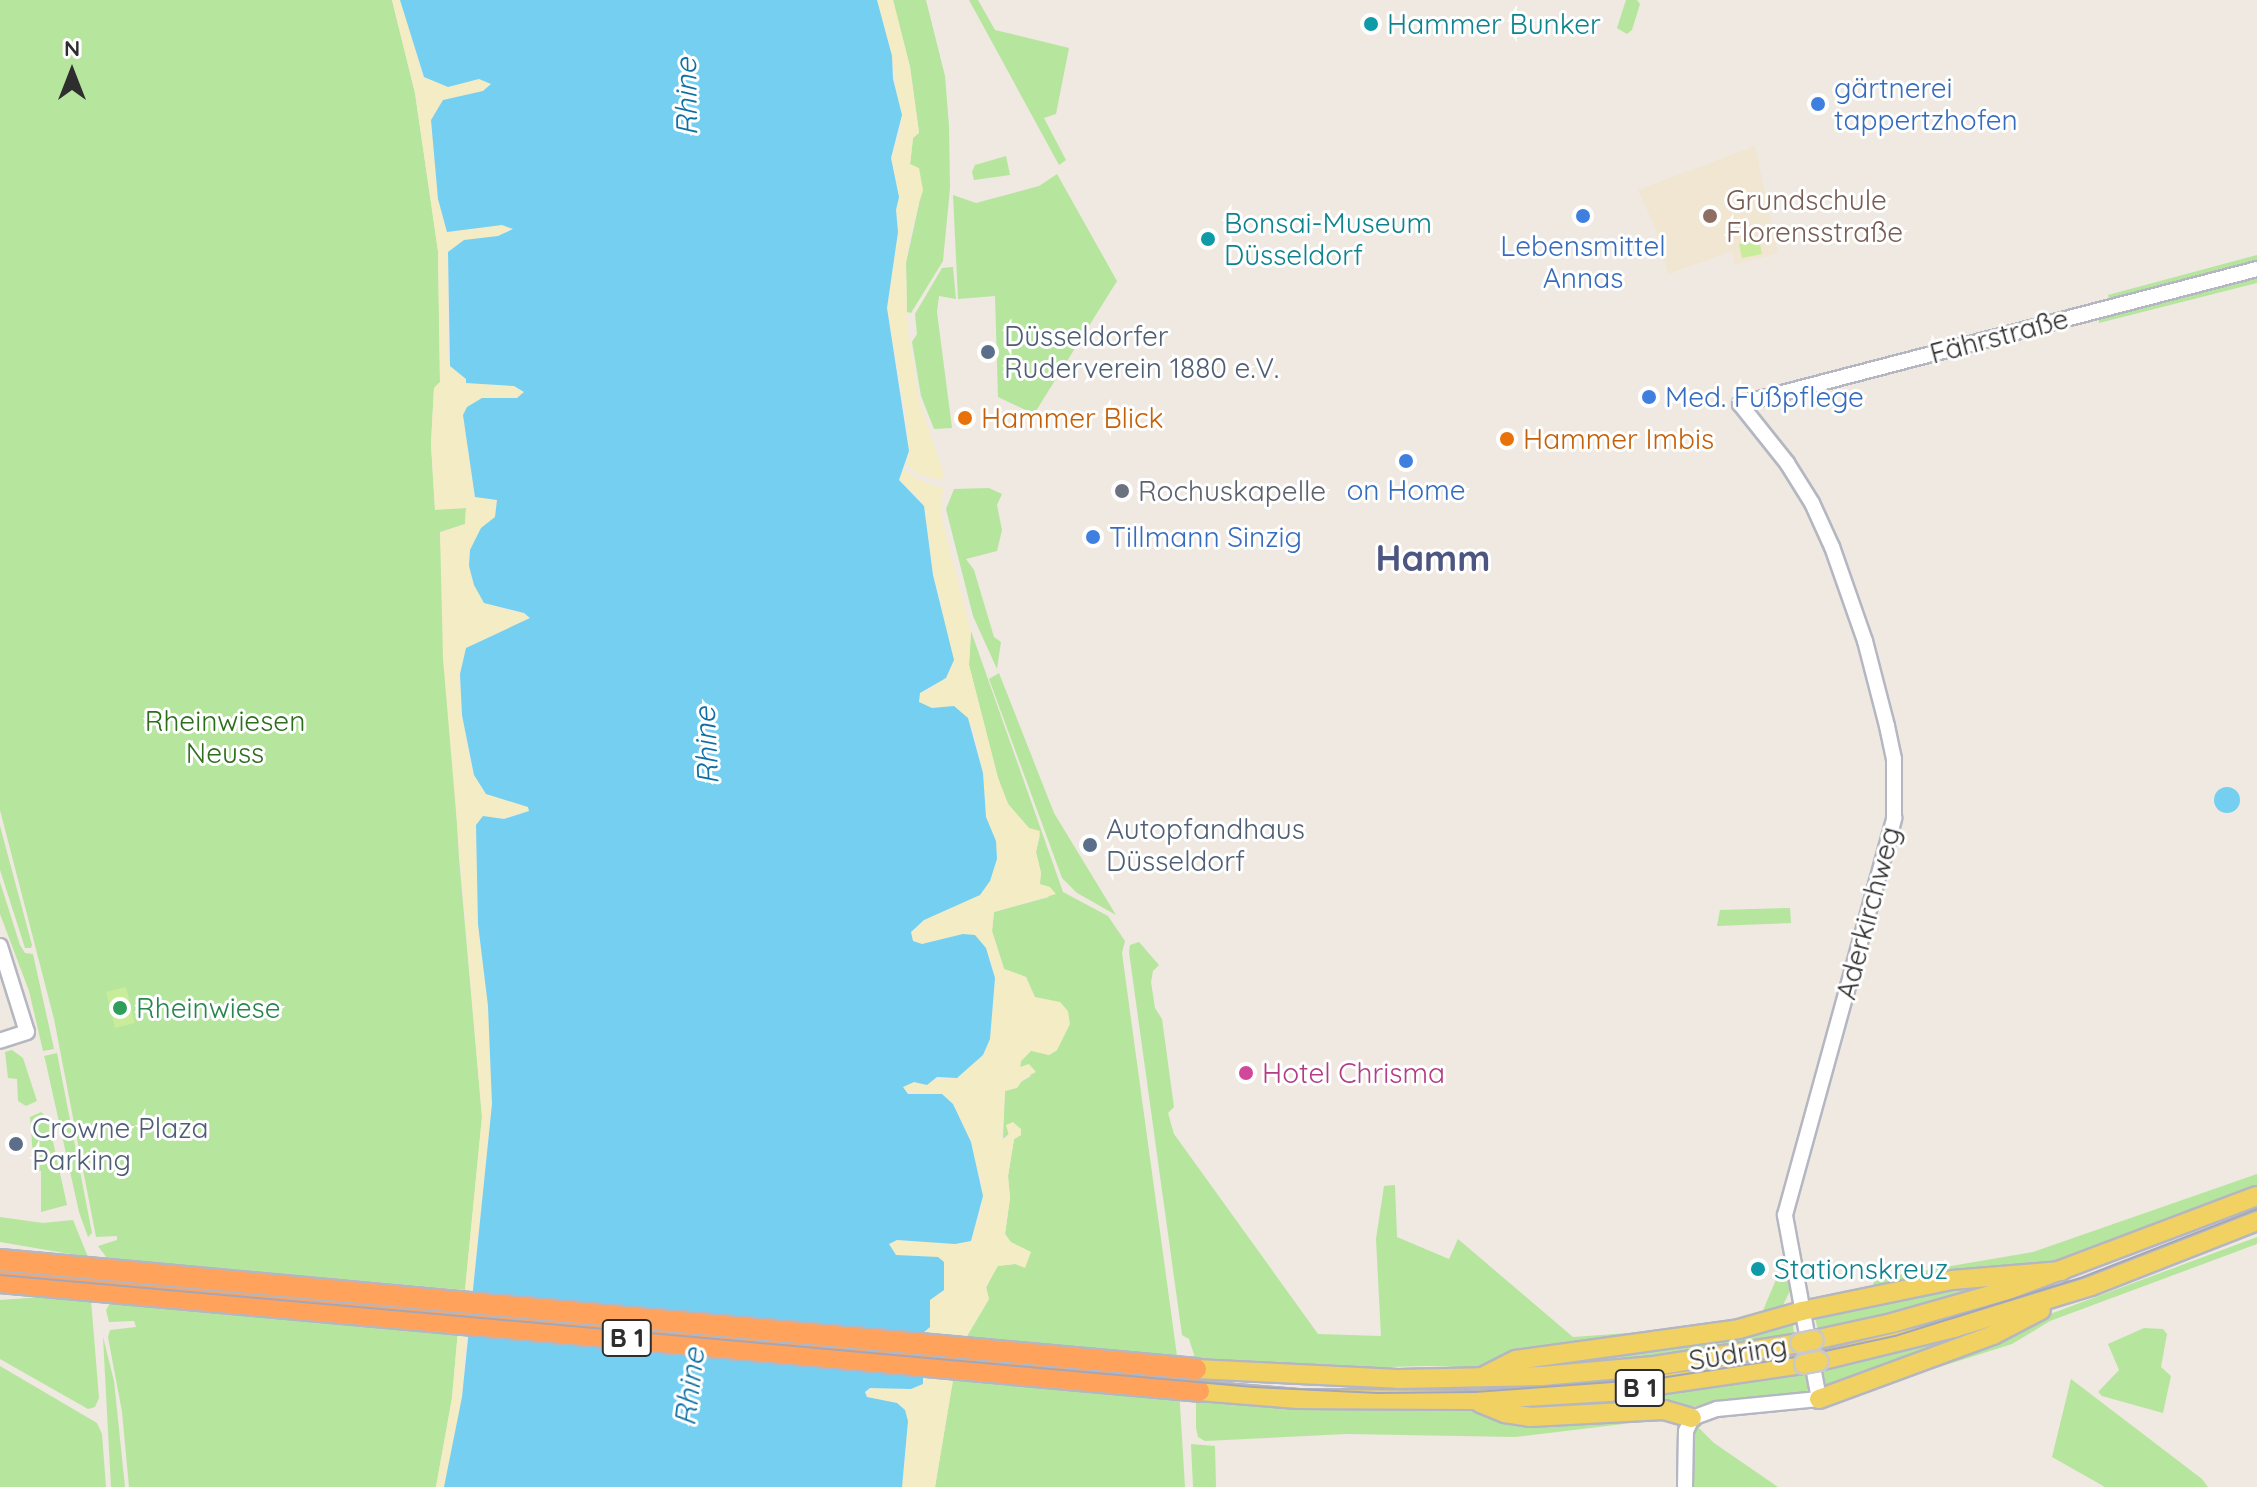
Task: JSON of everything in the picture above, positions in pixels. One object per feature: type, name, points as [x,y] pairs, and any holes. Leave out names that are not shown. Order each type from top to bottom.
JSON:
[{"type":"highway","name":"B 1","points":[[0,1260],[55,1275],[1199,1391]]},
{"type":"highway","name":"B 1","points":[[0,1282],[55,1275],[1196,1369]]},
{"type":"main road","name":"Südring","points":[[1196,1369],[1307,1376],[1478,1379],[1622,1369],[1807,1341],[1948,1308],[2062,1271],[2257,1196]]},
{"type":"main road","name":"Südring","points":[[1199,1391],[1298,1399],[1474,1400],[1624,1390],[1812,1362],[1954,1328],[2091,1286],[2257,1221]]},
{"type":"main road","points":[[1478,1379],[1516,1360],[1739,1329],[1802,1311],[1952,1280],[2062,1271]]},
{"type":"main road","points":[[1819,1399],[1993,1335],[2091,1286]]},
{"type":"main road","points":[[1474,1400],[1517,1416],[1664,1410],[1692,1418]]},
{"type":"street","name":"Fährstraße","points":[[1740,404],[2257,269]]},
{"type":"street","name":"Aderkirchweg","points":[[1740,404],[1787,463],[1812,503],[1832,547],[1865,641],[1894,759],[1894,818],[1888,850],[1785,1215],[1819,1399]]},
{"type":"street","points":[[0,946],[27,1032],[0,1041]]},
{"type":"street","points":[[1685,1487],[1686,1431],[1692,1418],[1717,1409],[1819,1399]]},
{"type":"shaded area","name":"Grundschule Florensstraße","points":[[1755,146],[1778,253],[1735,265],[1732,251],[1668,274],[1654,225],[1638,190]]},
{"type":"green space","name":"Rheinwiesen Neuss","points":[[0,0],[392,0],[415,93],[438,251],[440,382],[434,388],[431,444],[435,509],[466,508],[465,524],[440,532],[459,858],[482,1117],[465,1290],[107,1258],[98,1246],[117,1240],[117,1236],[96,1237],[54,1019],[0,810]]},
{"type":"green space","points":[[893,0],[926,0],[945,76],[949,126],[950,188],[943,261],[911,313],[907,312],[906,263],[919,204],[910,165],[913,138],[919,132],[910,67]]},
{"type":"green space","points":[[969,0],[978,0],[995,30],[1069,48],[1056,114],[1044,118],[1066,160],[1059,165]]},
{"type":"green space","points":[[1626,0],[1637,0],[1640,4],[1632,30],[1627,34],[1617,28]]},
{"type":"green space","points":[[1006,156],[1010,175],[974,180],[972,172],[975,165]]},
{"type":"green space","points":[[1057,174],[1117,281],[1034,414],[998,397],[995,296],[958,299],[953,195],[976,203],[1039,186]]},
{"type":"green space","points":[[1759,240],[1762,254],[1742,258],[1739,244]]},
{"type":"green space","points":[[2257,255],[2257,262],[2109,299],[2108,295]]},
{"type":"green space","points":[[953,267],[956,299],[939,296],[937,312],[952,428],[934,429],[921,396],[912,342],[917,334],[915,314],[942,268]]},
{"type":"green space","points":[[2257,275],[2257,283],[2099,323],[2098,315]]},
{"type":"green space","points":[[989,488],[1002,494],[997,505],[1002,530],[997,551],[966,559],[974,570],[994,637],[1001,642],[997,669],[973,616],[946,509],[954,489]]},
{"type":"green space","points":[[971,631],[1063,892],[1108,916],[1125,941],[1122,953],[1177,1356],[1185,1487],[935,1487],[953,1380],[967,1336],[989,1299],[986,1288],[997,1266],[1015,1264],[1030,1252],[1010,1242],[1005,1234],[1010,1198],[1008,1176],[1014,1139],[1021,1135],[1011,1132],[1003,1139],[1005,1091],[1031,1076],[1020,1068],[1021,1061],[1031,1050],[1049,1055],[1057,1050],[1065,1032],[1034,998],[1026,977],[1004,969],[992,931],[994,912],[1049,897],[1039,885],[1041,873],[1036,852],[1040,835],[1029,828],[1008,804],[998,778],[969,665]]},
{"type":"green space","points":[[999,673],[1054,813],[1116,915],[1077,893],[1062,878],[989,679]]},
{"type":"green space","points":[[0,826],[31,948],[25,948],[0,870]]},
{"type":"green space","points":[[0,882],[20,945],[25,953],[33,954],[54,1049],[43,1051],[29,991],[0,914]]},
{"type":"green space","points":[[1790,908],[1791,923],[1717,926],[1720,910]]},
{"type":"green space","points":[[1139,942],[1159,965],[1153,971],[1151,982],[1155,1008],[1162,1019],[1174,1107],[1168,1113],[1174,1134],[1318,1334],[1381,1336],[1376,1239],[1384,1186],[1395,1185],[1397,1237],[1449,1259],[1458,1239],[1573,1337],[1670,1330],[1761,1315],[1778,1275],[1787,1278],[1792,1287],[1779,1313],[1793,1322],[1794,1335],[1697,1355],[1521,1369],[1427,1366],[1314,1369],[1195,1358],[1189,1339],[1182,1335],[1129,952],[1130,945]]},
{"type":"green space","name":"Rheinwiese","points":[[126,987],[135,1023],[115,1028],[106,992]]},
{"type":"green space","points":[[12,1050],[23,1058],[37,1101],[26,1106],[18,1101],[17,1079],[8,1078],[5,1052]]},
{"type":"green space","points":[[57,1053],[92,1233],[88,1237],[79,1212],[44,1056]]},
{"type":"green space","points":[[41,1112],[48,1119],[67,1205],[41,1212],[41,1171],[34,1170],[30,1117]]},
{"type":"green space","points":[[2257,1174],[2257,1190],[2061,1267],[1891,1317],[1818,1330],[1812,1306],[1871,1290],[1875,1279],[2033,1252]]},
{"type":"green space","points":[[0,1217],[43,1223],[73,1220],[88,1257],[0,1242]]},
{"type":"green space","points":[[2257,1237],[2257,1244],[2050,1321],[2012,1344],[1835,1400],[2026,1323]]},
{"type":"green space","points":[[56,1296],[91,1300],[99,1398],[95,1407],[88,1409],[0,1359],[0,1300]]},
{"type":"green space","points":[[110,1303],[453,1334],[458,1330],[452,1398],[436,1487],[129,1487],[122,1412],[108,1337],[110,1330],[136,1327],[134,1321],[109,1322],[106,1310]]},
{"type":"green space","points":[[2014,1320],[1828,1389],[1826,1386],[1823,1370]]},
{"type":"green space","points":[[2144,1328],[2163,1329],[2167,1334],[2161,1367],[2171,1376],[2163,1413],[2102,1396],[2098,1392],[2119,1370],[2108,1344]]},
{"type":"green space","points":[[103,1337],[114,1381],[125,1487],[111,1487]]},
{"type":"green space","points":[[0,1366],[97,1423],[102,1434],[106,1487],[0,1487]]},
{"type":"green space","points":[[1806,1367],[1810,1385],[1806,1393],[1797,1396],[1687,1407],[1665,1419],[1515,1437],[1347,1434],[1205,1441],[1198,1437],[1196,1428],[1196,1401],[1228,1398],[1378,1406]]},
{"type":"green space","points":[[2071,1379],[2202,1479],[2208,1487],[2105,1487],[2052,1457]]},
{"type":"green space","points":[[1697,1426],[1714,1443],[1778,1487],[1689,1487],[1689,1436]]},
{"type":"green space","points":[[1191,1444],[1215,1446],[1216,1487],[1193,1487]]},
{"type":"sand","points":[[392,0],[400,0],[405,8],[422,75],[448,87],[479,79],[491,84],[483,91],[443,100],[431,120],[438,199],[447,232],[502,225],[513,228],[498,236],[464,240],[448,252],[448,358],[475,383],[514,386],[524,392],[517,398],[494,397],[463,415],[475,497],[497,499],[496,517],[485,525],[502,609],[524,613],[530,618],[466,648],[460,674],[462,715],[470,761],[487,794],[528,807],[529,811],[476,825],[478,924],[488,1006],[492,1104],[472,1292],[465,1290],[482,1117],[443,659],[440,533],[465,524],[466,508],[435,510],[431,444],[434,388],[440,382],[438,251],[415,93]]},
{"type":"sand","points":[[877,0],[893,0],[910,67],[919,133],[913,138],[910,164],[919,168],[923,190],[906,263],[907,324],[919,400],[944,475],[941,480],[920,475],[906,465],[909,451],[906,417],[887,308],[898,232],[896,210],[899,197],[891,158],[901,130],[892,56]]},
{"type":"sand","points":[[903,469],[925,483],[943,488],[941,515],[971,631],[969,665],[998,778],[1008,804],[1029,828],[1040,831],[1036,852],[1040,884],[1050,887],[1056,894],[994,912],[992,931],[1004,969],[1026,977],[1035,997],[1060,1002],[1068,1011],[1070,1024],[1057,1050],[1049,1055],[1031,1051],[1021,1061],[1020,1067],[1029,1064],[1036,1072],[1024,1078],[1017,1088],[1005,1091],[1002,1139],[1009,1136],[1006,1125],[1013,1122],[1021,1129],[1021,1135],[1014,1139],[1008,1176],[1010,1198],[1005,1234],[1011,1242],[1031,1252],[1025,1268],[1015,1264],[998,1266],[986,1287],[989,1299],[967,1336],[953,1380],[935,1487],[902,1487],[907,1440],[865,1392],[879,1387],[919,1388],[923,1333],[930,1327],[930,1300],[944,1290],[944,1261],[896,1255],[889,1244],[897,1240],[967,1243],[980,1216],[982,1180],[973,1162],[971,1142],[953,1104],[948,1099],[903,1090],[904,1085],[915,1082],[957,1078],[990,1039],[995,978],[991,960],[963,934],[922,944],[913,941],[910,932],[924,920],[980,895],[996,841],[986,817],[983,773],[973,727],[936,706],[926,707],[919,703],[920,693],[935,687],[942,605],[933,575],[924,506],[915,494],[903,487],[899,475]]},
{"type":"sand","points":[[458,1330],[466,1330],[462,1397],[444,1487],[436,1487],[452,1398]]},
{"type":"water","name":"Rhine","points":[[400,0],[877,0],[892,56],[893,79],[902,115],[891,158],[899,197],[896,210],[898,232],[887,308],[909,451],[899,480],[924,506],[933,575],[954,660],[946,678],[920,693],[919,702],[932,708],[954,706],[968,718],[983,773],[986,817],[996,841],[997,859],[990,881],[980,895],[924,920],[911,932],[913,941],[922,944],[963,934],[975,935],[986,948],[995,978],[990,1039],[983,1055],[957,1078],[937,1077],[927,1085],[914,1082],[903,1087],[908,1094],[942,1094],[953,1104],[971,1142],[983,1196],[971,1241],[955,1244],[897,1240],[889,1244],[896,1255],[938,1257],[944,1262],[944,1290],[930,1300],[930,1327],[923,1333],[923,1384],[911,1389],[870,1388],[865,1392],[867,1397],[897,1403],[905,1410],[908,1421],[902,1487],[444,1487],[462,1397],[492,1104],[488,1006],[478,924],[476,825],[483,816],[504,819],[529,811],[528,807],[486,794],[474,775],[462,715],[460,674],[466,648],[530,618],[524,613],[484,603],[474,585],[469,566],[470,550],[481,528],[495,517],[497,500],[475,497],[463,415],[467,407],[482,398],[517,398],[524,392],[514,386],[466,383],[466,379],[450,366],[448,252],[464,240],[498,236],[513,229],[502,225],[447,232],[438,199],[431,120],[443,100],[483,91],[491,84],[479,79],[448,87],[424,77]]},
{"type":"water","points":[[2227,787],[2236,791],[2240,800],[2236,809],[2227,813],[2218,809],[2214,800],[2218,791]]},
{"type":"tram line","points":[[0,1275],[1253,1387],[1378,1393],[1475,1392],[1654,1379],[1802,1356],[1895,1336],[2080,1278],[2257,1209]]},
{"type":"place","name":"Hammer Bunker","points":[[1371,24]]},
{"type":"place","name":"gärtnerei tappertzhofen","points":[[1818,104]]},
{"type":"place","name":"Lebensmittel Annas","points":[[1583,216]]},
{"type":"place","name":"Grundschule Florensstraße","points":[[1710,216]]},
{"type":"place","name":"Bonsai-Museum Düsseldorf","points":[[1208,239]]},
{"type":"place","name":"Düsseldorfer Ruderverein 1880 e.V.","points":[[988,352]]},
{"type":"place","name":"Med. Fußpflege","points":[[1649,397]]},
{"type":"place","name":"Hammer Blick","points":[[965,418]]},
{"type":"place","name":"Hammer Imbis","points":[[1507,439]]},
{"type":"place","name":"on Home","points":[[1406,461]]},
{"type":"place","name":"Rochuskapelle","points":[[1122,491]]},
{"type":"place","name":"Tillmann Sinzig","points":[[1093,537]]},
{"type":"place","name":"Autopfandhaus Düsseldorf","points":[[1090,845]]},
{"type":"place","name":"Rheinwiese","points":[[120,1008]]},
{"type":"place","name":"Hotel Chrisma","points":[[1246,1073]]},
{"type":"place","name":"Crowne Plaza Parking","points":[[16,1144]]},
{"type":"place","name":"Stationskreuz","points":[[1758,1269]]},
{"type":"district","name":"Hamm","points":[[1433,558]]}]
